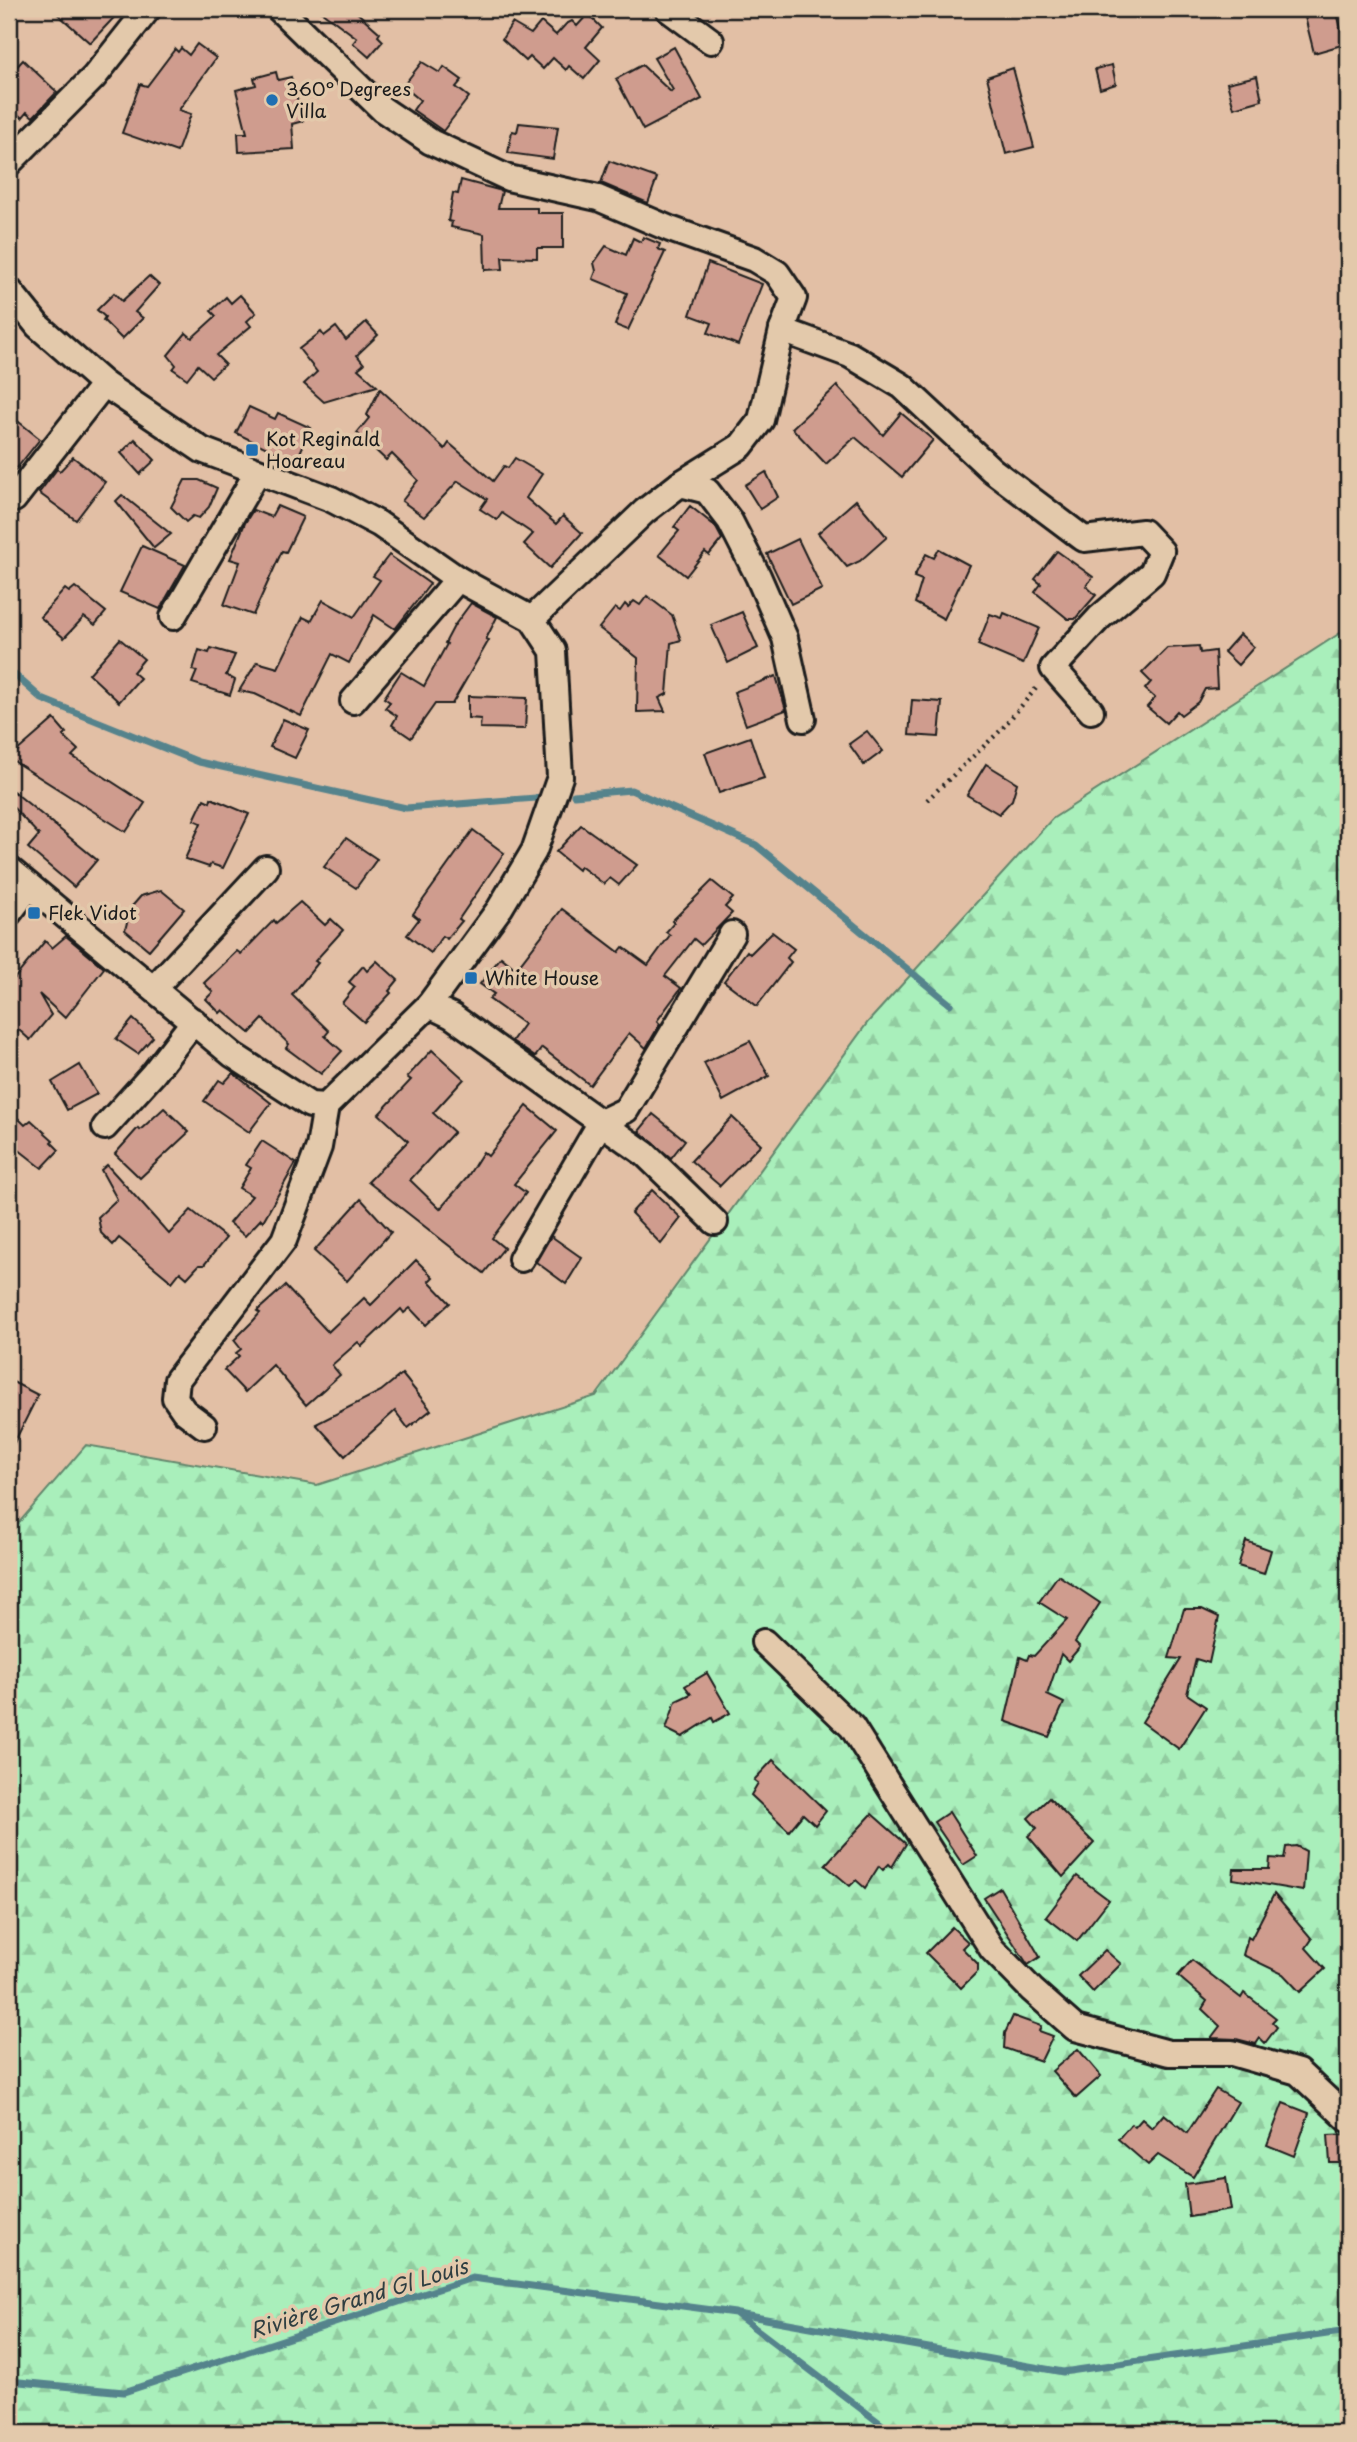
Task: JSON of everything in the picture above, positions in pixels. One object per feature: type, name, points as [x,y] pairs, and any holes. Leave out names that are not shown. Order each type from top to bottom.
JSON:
[{"type":"street","points":[[9,163],[94,76],[148,9]]},
{"type":"street","points":[[279,9],[382,109],[430,142],[508,178],[598,198],[670,229],[754,259],[776,273],[794,298],[782,330],[768,399],[754,432],[741,446],[680,484],[645,511],[532,619]]},
{"type":"street","points":[[668,9],[711,41]]},
{"type":"street","points":[[9,290],[38,326],[104,384],[202,450],[331,499],[379,524],[458,579],[532,619],[553,651],[560,776],[534,851],[500,908],[429,1004],[326,1107],[319,1147],[284,1240],[177,1380],[175,1398],[184,1411],[204,1426]]},
{"type":"street","points":[[782,330],[850,355],[902,386],[992,470],[1084,539],[1143,531],[1161,551],[1152,573],[1098,618],[1053,668],[1091,711]]},
{"type":"street","points":[[15,499],[104,384]]},
{"type":"street","points":[[173,617],[258,471]]},
{"type":"street","points":[[680,484],[707,491],[730,521],[785,638],[803,719]]},
{"type":"street","points":[[353,701],[458,579]]},
{"type":"street","points":[[154,988],[266,868]]},
{"type":"street","points":[[9,869],[233,1055],[310,1105],[326,1107]]},
{"type":"street","points":[[9,913],[30,887]]},
{"type":"street","points":[[521,1259],[601,1122],[626,1110],[732,934]]},
{"type":"street","points":[[429,1004],[452,1016],[645,1154],[715,1222]]},
{"type":"street","points":[[105,1127],[153,1074],[194,1021]]},
{"type":"street","points":[[764,1642],[852,1727],[992,1948],[1032,1990],[1075,2028],[1169,2053],[1232,2053],[1298,2073],[1348,2119]]},
{"type":"path","points":[[927,800],[1000,731],[1053,668]]},
{"type":"green space","points":[[1348,628],[1348,2433],[9,2433],[9,1534],[86,1445],[317,1485],[596,1396],[868,1022],[1052,819]]},
{"type":"building","points":[[52,9],[122,9],[90,43]]},
{"type":"building","points":[[318,9],[353,9],[380,33],[378,36],[383,41],[369,57],[353,43],[357,38]]},
{"type":"building","points":[[1303,9],[1336,9],[1345,44],[1314,53]]},
{"type":"building","points":[[588,14],[602,28],[586,47],[600,60],[584,79],[569,66],[566,70],[553,58],[543,69],[530,57],[526,61],[502,39],[512,23],[531,34],[541,22],[556,35],[572,21],[577,26]]},
{"type":"building","points":[[197,44],[216,58],[179,110],[191,114],[177,152],[122,133],[140,84],[147,86],[175,49],[178,52],[181,48],[189,55]]},
{"type":"building","points":[[674,47],[702,99],[643,130],[616,79],[642,65],[671,92],[673,90],[654,58]]},
{"type":"building","points":[[23,60],[57,92],[33,117],[27,112],[22,118],[9,106],[9,75]]},
{"type":"building","points":[[422,62],[440,73],[444,67],[462,80],[456,87],[469,97],[443,131],[413,110],[420,100],[403,86]]},
{"type":"building","points":[[1112,65],[1116,84],[1100,89],[1095,69]]},
{"type":"building","points":[[1013,68],[1034,147],[1006,154],[987,77]]},
{"type":"building","points":[[276,72],[278,80],[291,77],[303,121],[292,124],[294,149],[239,152],[238,133],[247,133],[236,90],[256,85],[254,78]]},
{"type":"building","points":[[1257,76],[1262,100],[1234,108],[1227,83]]},
{"type":"building","points":[[519,123],[558,127],[553,159],[508,153],[512,131],[517,132]]},
{"type":"building","points":[[609,161],[657,178],[648,203],[601,183]]},
{"type":"building","points":[[461,180],[502,191],[498,208],[537,208],[537,213],[563,213],[563,248],[537,248],[537,258],[502,257],[503,269],[485,270],[484,234],[451,227],[452,222],[448,221],[453,193],[458,194]]},
{"type":"building","points":[[643,237],[660,244],[658,249],[665,252],[628,330],[615,325],[627,293],[593,279],[596,271],[594,263],[606,246],[626,255],[633,238],[641,242]]},
{"type":"building","points":[[708,263],[762,284],[738,345],[708,333],[712,323],[690,315]]},
{"type":"building","points":[[149,276],[159,285],[135,312],[143,318],[122,339],[97,310],[114,293],[122,301]]},
{"type":"building","points":[[240,295],[256,313],[247,321],[251,326],[216,355],[225,364],[211,377],[198,365],[187,379],[173,369],[176,365],[168,355],[186,333],[192,338],[216,316],[211,311],[226,297],[231,303]]},
{"type":"building","points":[[366,322],[378,335],[357,355],[364,364],[358,369],[377,386],[324,402],[304,384],[317,372],[299,349],[321,332],[324,336],[336,327],[346,340]]},
{"type":"building","points":[[837,386],[883,435],[901,413],[933,440],[902,477],[855,437],[826,464],[792,428]]},
{"type":"building","points":[[380,389],[445,449],[449,443],[493,481],[504,466],[508,468],[515,458],[542,474],[526,498],[556,524],[563,516],[582,533],[550,568],[524,544],[533,534],[502,513],[497,520],[480,509],[487,499],[458,481],[424,517],[402,501],[418,480],[392,454],[386,460],[357,433],[369,418],[367,415]]},
{"type":"building","points":[[249,407],[275,419],[278,413],[311,428],[296,462],[236,433]]},
{"type":"building","points":[[9,414],[40,439],[9,478]]},
{"type":"building","points":[[135,439],[155,460],[140,474],[121,453]]},
{"type":"building","points":[[73,457],[105,482],[76,520],[39,493],[57,469],[60,471]]},
{"type":"building","points":[[766,472],[778,497],[760,509],[745,485]]},
{"type":"building","points":[[185,480],[199,480],[217,488],[209,507],[199,518],[193,516],[186,522],[171,507]]},
{"type":"building","points":[[122,495],[171,534],[154,548],[116,501]]},
{"type":"building","points":[[856,500],[887,537],[860,561],[847,567],[818,533]]},
{"type":"building","points":[[277,506],[303,517],[286,552],[282,551],[253,615],[224,605],[240,562],[230,559],[245,523],[253,510],[271,517]]},
{"type":"building","points":[[690,506],[715,526],[722,539],[709,555],[705,552],[686,576],[659,555],[679,531],[674,527]]},
{"type":"building","points":[[798,539],[822,589],[791,604],[767,554]]},
{"type":"building","points":[[142,546],[185,565],[160,609],[120,592]]},
{"type":"building","points":[[939,549],[969,565],[944,619],[915,603],[922,580],[914,577],[926,554],[934,558]]},
{"type":"building","points":[[1057,551],[1093,577],[1086,586],[1096,595],[1075,619],[1068,619],[1035,592],[1041,584],[1035,579]]},
{"type":"building","points":[[389,555],[430,584],[395,629],[374,615],[349,663],[332,654],[301,716],[255,694],[239,691],[257,662],[278,668],[303,617],[311,621],[323,600],[354,617],[380,580],[373,576]]},
{"type":"building","points":[[75,587],[106,612],[95,625],[84,617],[64,638],[40,617],[65,589],[69,592]]},
{"type":"building","points":[[647,596],[672,615],[681,640],[671,643],[667,694],[659,698],[665,711],[637,712],[638,658],[599,628],[615,608],[620,611],[625,604],[628,607],[634,601],[640,605]]},
{"type":"building","points":[[471,603],[497,617],[486,639],[489,640],[452,704],[435,704],[411,738],[392,725],[397,716],[385,708],[390,702],[384,698],[401,672],[424,686],[454,626]]},
{"type":"building","points":[[742,612],[758,648],[728,663],[711,625]]},
{"type":"building","points":[[1004,613],[1039,628],[1023,664],[978,645],[990,614],[1002,618]]},
{"type":"building","points":[[1240,634],[1254,647],[1238,665],[1224,652]]},
{"type":"building","points":[[120,639],[144,659],[133,672],[140,678],[119,702],[89,674]]},
{"type":"building","points":[[1199,646],[1200,653],[1215,651],[1217,688],[1205,689],[1198,702],[1181,715],[1177,711],[1166,723],[1147,707],[1155,698],[1145,689],[1151,682],[1142,673],[1167,648]]},
{"type":"building","points":[[211,648],[235,655],[226,675],[235,680],[230,695],[192,683],[197,671],[193,670],[199,650],[209,653]]},
{"type":"building","points":[[776,676],[786,710],[746,725],[734,692]]},
{"type":"building","points":[[468,696],[527,698],[525,729],[480,728],[481,719],[468,718]]},
{"type":"building","points":[[912,700],[942,702],[939,737],[909,735]]},
{"type":"building","points":[[54,719],[66,733],[63,736],[78,750],[72,756],[145,803],[126,832],[9,758]]},
{"type":"building","points":[[283,719],[309,730],[295,758],[270,747]]},
{"type":"building","points":[[867,731],[883,751],[864,765],[849,744]]},
{"type":"building","points":[[750,737],[764,778],[719,793],[705,753]]},
{"type":"building","points":[[986,764],[1017,783],[1012,800],[999,814],[967,795]]},
{"type":"building","points":[[13,791],[97,860],[74,887],[28,848],[39,835],[9,803],[9,795]]},
{"type":"building","points":[[211,798],[249,814],[223,868],[211,864],[209,867],[185,859],[201,823],[194,820],[204,799],[210,802]]},
{"type":"building","points":[[581,825],[637,865],[619,885],[610,878],[604,884],[580,866],[578,870],[556,852]]},
{"type":"building","points":[[473,830],[504,853],[459,919],[462,921],[447,939],[442,936],[431,953],[407,935],[419,919],[413,914]]},
{"type":"building","points":[[346,838],[377,859],[356,888],[324,867]]},
{"type":"building","points":[[712,881],[733,898],[725,907],[732,913],[701,945],[694,939],[665,976],[681,988],[657,1021],[660,1024],[646,1048],[629,1033],[590,1085],[542,1048],[535,1057],[512,1041],[524,1024],[489,999],[494,994],[480,984],[501,957],[516,969],[562,909],[619,952],[623,947],[648,965],[670,935],[666,932],[674,923],[672,921]]},
{"type":"building","points":[[161,890],[184,909],[149,950],[125,930],[129,915],[126,913],[141,896]]},
{"type":"building","points":[[300,902],[325,925],[331,919],[343,930],[315,961],[318,963],[292,995],[329,1031],[325,1036],[342,1051],[321,1074],[286,1048],[289,1044],[263,1019],[250,1033],[223,1010],[220,1013],[206,999],[213,992],[204,983],[237,951],[241,954],[274,920],[276,923]]},
{"type":"building","points":[[772,932],[794,949],[787,958],[791,962],[757,1006],[724,981],[747,951],[750,954]]},
{"type":"building","points":[[66,936],[104,968],[65,1018],[39,994],[51,1015],[30,1040],[19,1030],[9,1042],[9,985],[45,941],[52,948]]},
{"type":"building","points":[[377,961],[398,980],[389,991],[391,993],[364,1022],[342,1003],[355,987],[349,982],[363,966],[367,971]]},
{"type":"building","points":[[133,1019],[153,1037],[138,1054],[116,1039]]},
{"type":"building","points":[[750,1041],[769,1076],[723,1101],[704,1063]]},
{"type":"building","points":[[432,1050],[464,1079],[433,1113],[454,1132],[410,1180],[440,1209],[466,1179],[483,1152],[488,1156],[527,1106],[557,1131],[514,1184],[526,1193],[492,1238],[504,1248],[484,1273],[368,1182],[408,1141],[379,1114],[411,1080],[407,1077]]},
{"type":"building","points":[[80,1065],[97,1094],[67,1110],[52,1082]]},
{"type":"building","points":[[233,1073],[271,1103],[249,1132],[204,1101],[219,1080],[224,1083]]},
{"type":"building","points":[[164,1108],[189,1132],[140,1178],[115,1154],[138,1128],[140,1130]]},
{"type":"building","points":[[653,1114],[685,1140],[671,1158],[639,1131]]},
{"type":"building","points":[[732,1117],[761,1144],[720,1186],[691,1161]]},
{"type":"building","points":[[19,1119],[25,1125],[31,1120],[53,1140],[51,1142],[59,1150],[42,1168],[9,1142],[9,1131]]},
{"type":"building","points":[[262,1141],[296,1163],[263,1221],[261,1219],[245,1236],[229,1223],[252,1196],[239,1188],[251,1168],[246,1165]]},
{"type":"building","points":[[107,1165],[169,1234],[191,1210],[226,1238],[204,1265],[199,1265],[187,1278],[180,1272],[172,1282],[119,1238],[113,1245],[101,1233],[98,1217],[117,1199],[101,1170]]},
{"type":"building","points":[[652,1190],[681,1218],[661,1244],[631,1213]]},
{"type":"building","points":[[361,1199],[391,1232],[347,1281],[314,1251]]},
{"type":"building","points":[[551,1236],[582,1258],[566,1284],[536,1262]]},
{"type":"building","points":[[416,1260],[433,1277],[429,1281],[450,1303],[426,1325],[410,1308],[404,1313],[401,1309],[362,1346],[358,1342],[332,1365],[340,1375],[306,1405],[273,1365],[245,1392],[224,1370],[239,1356],[236,1353],[241,1349],[234,1340],[260,1313],[257,1311],[285,1286],[328,1332],[364,1298],[371,1305]]},
{"type":"building","points":[[402,1374],[431,1410],[408,1428],[395,1411],[345,1456],[316,1424],[381,1391]]},
{"type":"building","points":[[9,1380],[38,1395],[9,1453]]},
{"type":"building","points":[[1246,1541],[1271,1550],[1264,1574],[1238,1566]]},
{"type":"building","points":[[1058,1575],[1100,1603],[1075,1642],[1080,1647],[1068,1661],[1061,1654],[1047,1695],[1064,1703],[1049,1737],[1005,1721],[1020,1657],[1027,1660],[1029,1655],[1034,1656],[1067,1620],[1039,1602]]},
{"type":"building","points":[[1184,1609],[1202,1609],[1219,1617],[1209,1663],[1196,1659],[1187,1694],[1206,1707],[1179,1749],[1142,1722],[1181,1659],[1169,1658]]},
{"type":"building","points":[[707,1673],[730,1713],[714,1722],[712,1718],[682,1737],[666,1729],[676,1701],[691,1694],[685,1686]]},
{"type":"building","points":[[773,1760],[826,1811],[815,1825],[803,1814],[789,1831],[751,1795],[758,1783],[754,1780]]},
{"type":"building","points":[[1049,1798],[1094,1843],[1063,1877],[1028,1836],[1037,1828],[1028,1818]]},
{"type":"building","points":[[949,1812],[977,1856],[963,1865],[934,1822]]},
{"type":"building","points":[[872,1814],[906,1844],[892,1867],[889,1864],[883,1870],[879,1866],[865,1888],[856,1880],[850,1886],[825,1865]]},
{"type":"building","points":[[1296,1846],[1306,1851],[1303,1891],[1233,1879],[1234,1869],[1269,1869],[1270,1858],[1284,1859],[1286,1847]]},
{"type":"building","points":[[1077,1876],[1109,1900],[1077,1941],[1046,1917]]},
{"type":"building","points":[[1000,1888],[1040,1957],[1028,1965],[984,1898]]},
{"type":"building","points":[[1274,1894],[1312,1939],[1306,1948],[1325,1969],[1300,1992],[1283,1974],[1243,1955],[1248,1937],[1251,1939]]},
{"type":"building","points":[[952,1927],[968,1942],[962,1948],[978,1964],[978,1971],[961,1988],[926,1953]]},
{"type":"building","points":[[1105,1950],[1121,1964],[1093,1992],[1078,1976]]},
{"type":"building","points":[[1192,1960],[1241,1998],[1244,1993],[1276,2018],[1272,2022],[1277,2027],[1265,2043],[1260,2038],[1256,2044],[1236,2039],[1211,2038],[1220,2026],[1202,2009],[1207,2001],[1178,1976]]},
{"type":"building","points":[[1013,2016],[1041,2026],[1039,2031],[1053,2036],[1041,2061],[1004,2048],[1005,2033]]},
{"type":"building","points":[[1078,2049],[1101,2076],[1076,2098],[1052,2071]]},
{"type":"building","points":[[1216,2089],[1238,2102],[1193,2177],[1158,2155],[1148,2165],[1118,2139],[1131,2124],[1135,2127],[1142,2119],[1152,2128],[1164,2114],[1187,2133]]},
{"type":"building","points":[[1283,2103],[1309,2113],[1294,2156],[1267,2145]]},
{"type":"building","points":[[1348,2134],[1348,2163],[1330,2163],[1328,2135]]},
{"type":"building","points":[[1226,2178],[1231,2210],[1189,2217],[1185,2184]]},
{"type":"waterway","points":[[9,670],[42,699],[199,762],[406,808],[536,798]]},
{"type":"waterway","points":[[574,795],[631,790],[756,845],[950,1004]]},
{"type":"waterway","name":"Rivière Grand Gl Louis","points":[[9,2381],[124,2392],[472,2278],[735,2313],[893,2433]]},
{"type":"waterway","points":[[738,2314],[1063,2372],[1348,2331]]},
{"type":"place","name":"360° Degrees Villa","points":[[272,100]]},
{"type":"place","name":"Kot Reginald Hoareau","points":[[252,450]]},
{"type":"place","name":"Flek Vidot","points":[[34,913]]},
{"type":"place","name":"White House","points":[[471,978]]}]
